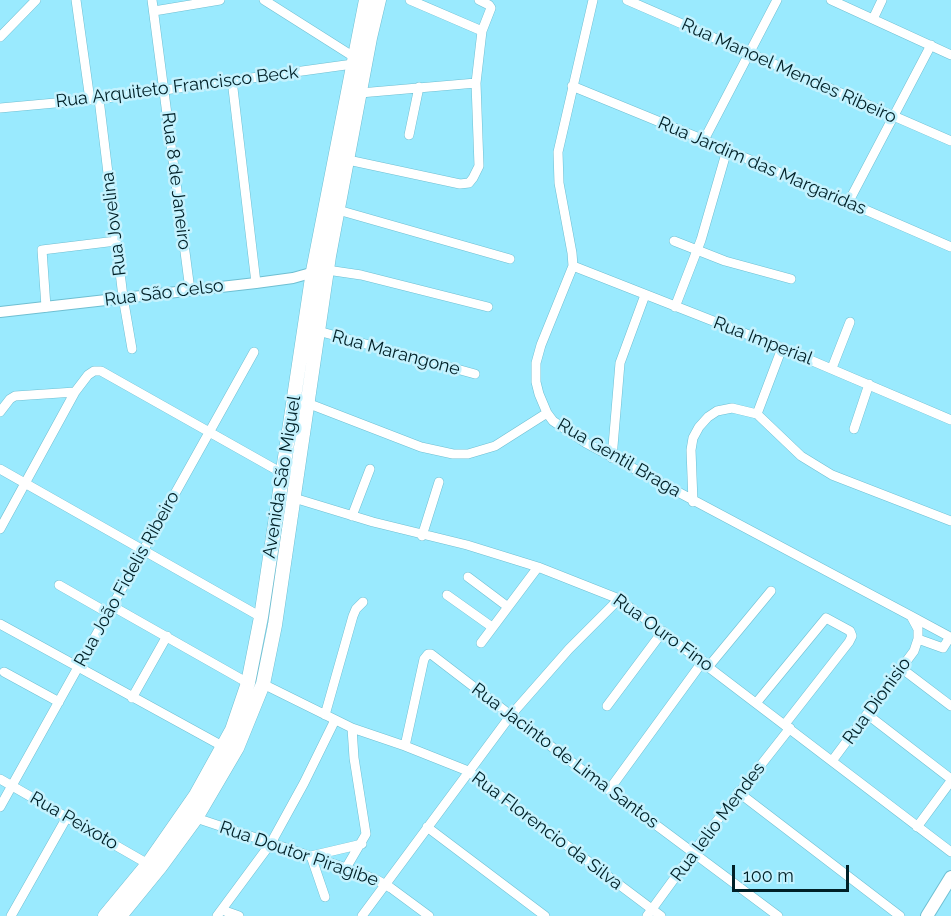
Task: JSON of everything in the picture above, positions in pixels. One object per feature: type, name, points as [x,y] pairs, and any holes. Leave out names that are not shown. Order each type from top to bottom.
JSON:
[{"type":"main road","name":"Avenida São Miguel","points":[[105,916],[148,864],[196,795],[224,747],[240,710],[248,683],[261,617],[282,473],[320,271],[366,0]]},
{"type":"main road","name":"Avenida São Miguel","points":[[120,916],[196,818],[237,748],[263,684],[275,625],[318,331],[320,271],[338,210],[379,0]]},
{"type":"main road","points":[[927,916],[951,877]]},
{"type":"street","points":[[0,37],[36,0]]},
{"type":"street","name":"Rua Jovelina","points":[[76,0],[95,99],[132,349]]},
{"type":"street","name":"Rua 8 de Janeiro","points":[[152,0],[190,290]]},
{"type":"street","points":[[154,10],[220,0]]},
{"type":"street","points":[[264,0],[354,61]]},
{"type":"street","points":[[410,0],[482,31]]},
{"type":"street","points":[[348,160],[460,184],[469,183],[479,165],[476,83],[482,31],[491,8],[479,0]]},
{"type":"street","points":[[573,266],[557,166],[558,152],[593,0]]},
{"type":"street","name":"Rua Manoel Mendes Ribeiro","points":[[627,0],[951,141]]},
{"type":"street","points":[[704,140],[777,0]]},
{"type":"street","points":[[831,0],[951,56]]},
{"type":"street","points":[[873,19],[882,0]]},
{"type":"street","points":[[848,203],[931,45]]},
{"type":"street","name":"Rua Arquiteto Francisco Beck","points":[[0,108],[164,90],[354,61]]},
{"type":"street","points":[[232,80],[256,283]]},
{"type":"street","points":[[360,93],[476,83]]},
{"type":"street","name":"Rua Jardim das Margaridas","points":[[572,86],[704,140],[951,247]]},
{"type":"street","points":[[409,135],[419,87]]},
{"type":"street","points":[[675,307],[697,250],[727,150]]},
{"type":"street","points":[[338,210],[510,259]]},
{"type":"street","points":[[46,307],[42,250],[116,240]]},
{"type":"street","points":[[674,241],[730,263],[791,279]]},
{"type":"street","name":"Rua Imperial","points":[[573,266],[782,348],[951,420]]},
{"type":"street","name":"Rua Gentil Braga","points":[[573,266],[536,363],[536,382],[547,413],[562,428],[612,458],[950,637],[943,648],[918,639]]},
{"type":"street","points":[[320,271],[361,275],[488,307]]},
{"type":"street","name":"Rua São Celso","points":[[0,312],[256,283],[293,278],[320,271]]},
{"type":"street","points":[[612,458],[620,363],[645,295]]},
{"type":"street","points":[[832,369],[850,322]]},
{"type":"street","name":"Rua Marangone","points":[[318,331],[475,374]]},
{"type":"street","points":[[757,414],[782,348]]},
{"type":"street","name":"Rua João Fidelis Ribeiro","points":[[0,807],[254,351]]},
{"type":"street","points":[[0,529],[75,392],[87,375],[94,372],[100,371],[282,473]]},
{"type":"street","points":[[854,429],[869,384]]},
{"type":"street","points":[[0,412],[15,396],[75,392]]},
{"type":"street","points":[[307,403],[421,447],[453,454],[481,452],[495,446],[547,413]]},
{"type":"street","points":[[693,502],[691,450],[693,438],[708,417],[717,411],[732,408],[745,409],[757,414],[774,428],[795,451],[817,468],[846,482],[951,520]]},
{"type":"street","points":[[0,469],[261,617]]},
{"type":"street","points":[[352,516],[370,469]]},
{"type":"street","points":[[422,536],[439,482]]},
{"type":"street","name":"Rua Ouro Fino","points":[[294,498],[422,536],[467,545],[538,567],[619,598],[951,852]]},
{"type":"street","points":[[481,643],[538,567]]},
{"type":"street","points":[[468,577],[508,607]]},
{"type":"street","points":[[59,585],[167,636],[248,683]]},
{"type":"street","points":[[609,790],[706,664],[771,591]]},
{"type":"street","points":[[447,595],[492,627]]},
{"type":"street","points":[[362,916],[511,715],[569,649],[619,598]]},
{"type":"street","points":[[325,715],[354,611],[363,602]]},
{"type":"street","points":[[911,616],[916,622],[918,639]]},
{"type":"street","name":"Rua lelio Mendes","points":[[650,913],[849,642],[852,636],[850,631],[826,618],[757,702]]},
{"type":"street","points":[[0,624],[224,747]]},
{"type":"street","points":[[607,706],[663,631]]},
{"type":"street","points":[[132,698],[167,636]]},
{"type":"street","name":"Rua Dionisio","points":[[832,762],[914,651],[918,639]]},
{"type":"street","name":"Rua Jacinto de Lima Santos","points":[[405,746],[424,659],[428,654],[433,655],[778,916]]},
{"type":"street","points":[[901,668],[951,706]]},
{"type":"street","points":[[4,672],[59,702]]},
{"type":"street","name":"Rua Florencio da Silva","points":[[263,684],[352,728],[468,771],[650,913],[661,916]]},
{"type":"street","points":[[868,715],[951,780],[917,827]]},
{"type":"street","points":[[239,916],[219,913],[271,843],[335,720]]},
{"type":"street","points":[[347,868],[362,844],[366,830],[354,758],[352,728]]},
{"type":"street","name":"Rua Peixoto","points":[[0,779],[148,864]]},
{"type":"street","points":[[738,792],[900,916]]},
{"type":"street","points":[[11,916],[67,817]]},
{"type":"street","name":"Rua Doutor Piragibe","points":[[196,818],[360,873],[385,884],[429,916]]},
{"type":"street","points":[[427,827],[545,916]]},
{"type":"street","points":[[325,897],[310,856],[362,844]]}]
